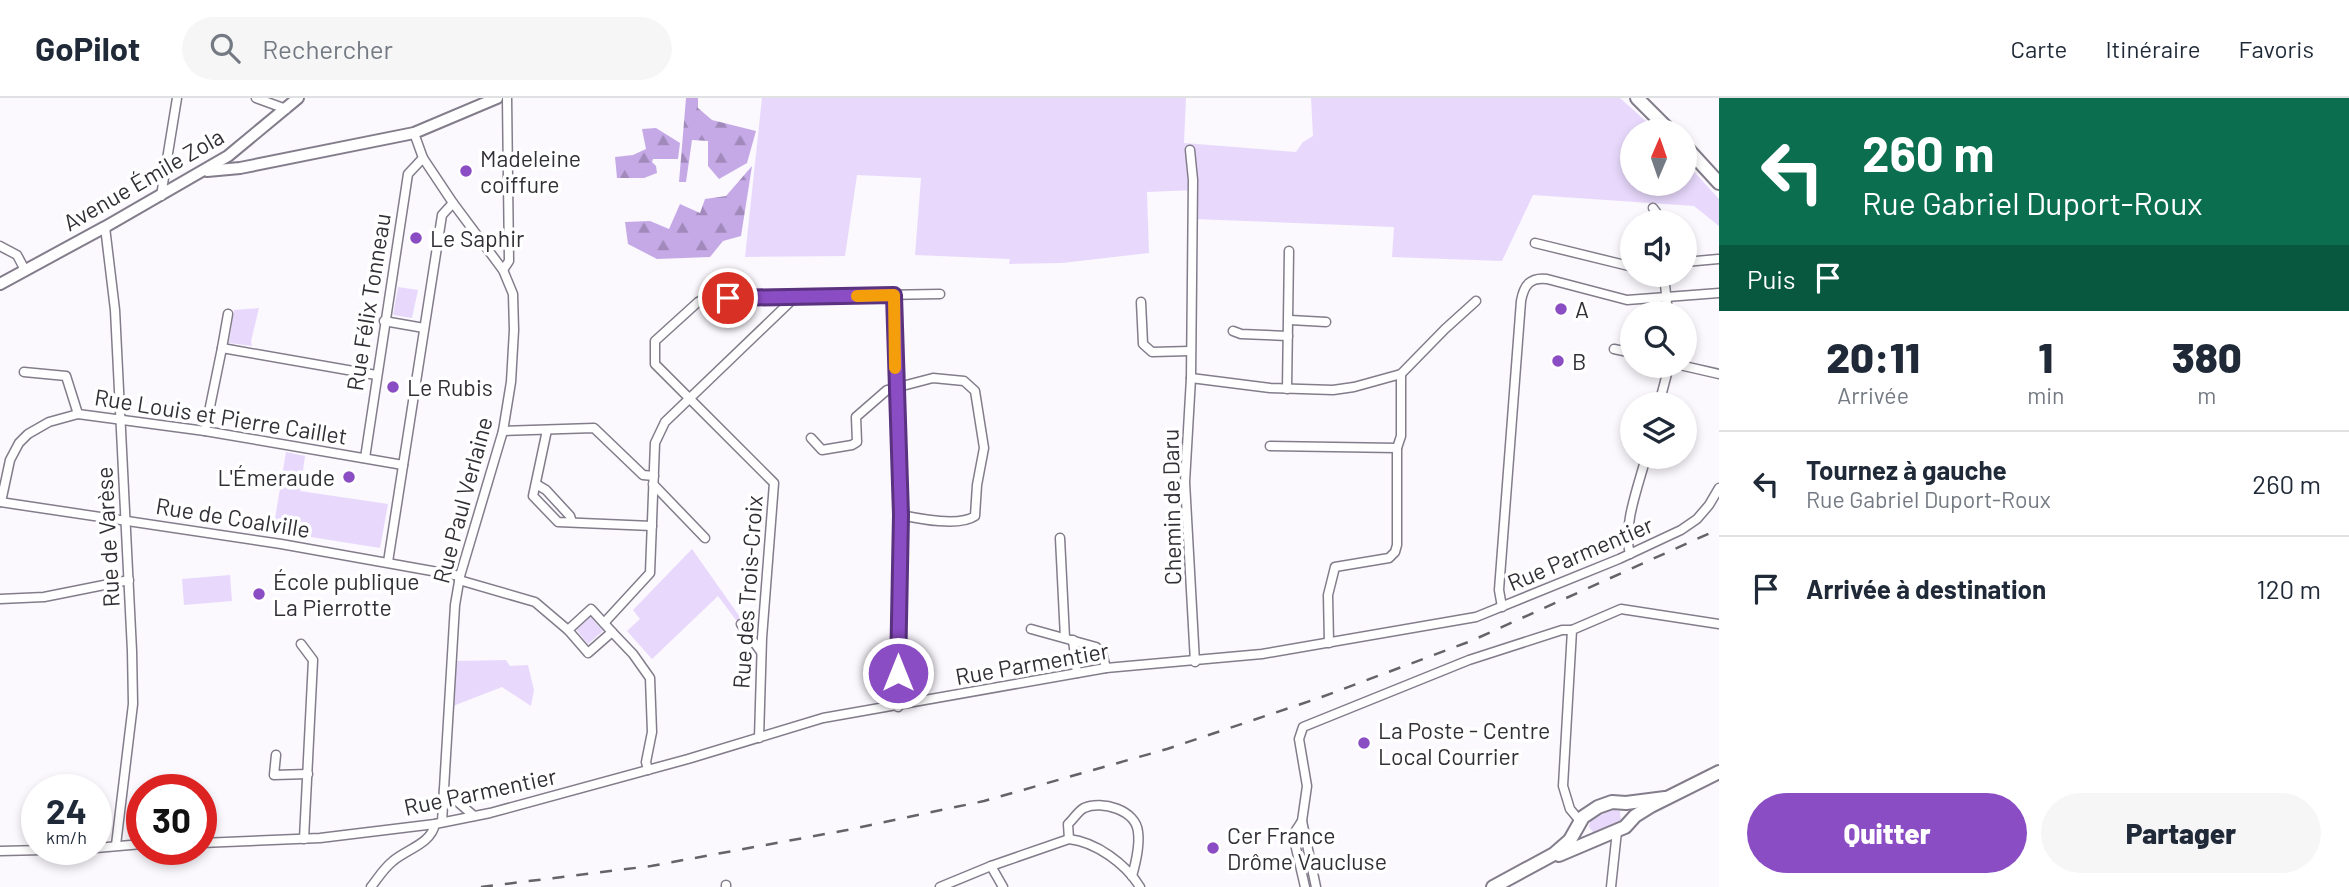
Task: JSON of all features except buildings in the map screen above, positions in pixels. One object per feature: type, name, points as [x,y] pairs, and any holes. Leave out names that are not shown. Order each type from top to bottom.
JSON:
[{"type":"main road","points":[[1637,98],[1658,119]]},
{"type":"main road","points":[[1698,160],[1719,183]]},
{"type":"main road","points":[[1542,861],[1625,827],[1632,818],[1665,798],[1719,772]]},
{"type":"main road","points":[[1493,887],[1562,848],[1587,814],[1612,802],[1665,798]]},
{"type":"main road","points":[[1626,803],[1630,807],[1632,818]]},
{"type":"main road","points":[[1579,825],[1580,835],[1595,839]]},
{"type":"street","points":[[161,196],[177,98]]},
{"type":"street","points":[[256,98],[286,109]]},
{"type":"street","name":"Avenue Émile Zola","points":[[0,284],[231,155],[298,98]]},
{"type":"street","points":[[204,171],[240,168],[414,133],[497,98]]},
{"type":"street","name":"Rue Paul Verlaine","points":[[438,823],[444,790],[453,621],[459,578],[503,431],[511,382],[513,294],[503,271],[509,261],[507,98]]},
{"type":"street","points":[[414,133],[423,158],[503,271]]},
{"type":"street","name":"Chemin de Daru","points":[[1190,150],[1193,183],[1191,379],[1185,482],[1195,662]]},
{"type":"street","points":[[231,155],[247,161],[267,162]]},
{"type":"street","points":[[231,155],[233,164],[240,168]]},
{"type":"street","name":"Rue Félix Tonneau","points":[[365,458],[408,174],[423,158]]},
{"type":"street","points":[[388,562],[442,215],[453,203]]},
{"type":"street","name":"Rue de Varèse","points":[[105,227],[115,310],[130,580],[133,704],[116,845]]},
{"type":"street","points":[[1535,243],[1620,264]]},
{"type":"street","points":[[0,246],[17,255],[25,271]]},
{"type":"street","points":[[1287,389],[1289,251]]},
{"type":"street","points":[[1697,261],[1718,258]]},
{"type":"street","points":[[1502,607],[1499,590],[1521,301],[1525,286],[1539,278],[1627,300],[1719,293]]},
{"type":"street","points":[[1665,287],[1666,301]]},
{"type":"street","points":[[894,295],[901,515],[898,707]]},
{"type":"street","name":"Rue des Trois-Croix","points":[[759,738],[761,652],[774,483],[655,364],[655,341],[706,298],[940,295]]},
{"type":"street","points":[[604,623],[650,573],[655,443],[659,432],[665,422],[790,302],[792,297]]},
{"type":"street","points":[[1191,379],[1287,389],[1333,390],[1354,387],[1401,374],[1476,301]]},
{"type":"street","points":[[1142,302],[1143,344],[1152,352],[1190,351]]},
{"type":"street","points":[[205,431],[228,314]]},
{"type":"street","points":[[1290,320],[1326,322]]},
{"type":"street","points":[[384,321],[424,328]]},
{"type":"street","points":[[1233,331],[1241,334],[1288,336]]},
{"type":"street","points":[[222,348],[376,375]]},
{"type":"street","points":[[1614,349],[1620,351]]},
{"type":"street","points":[[1697,369],[1719,374]]},
{"type":"street","points":[[24,372],[66,376],[78,414]]},
{"type":"street","points":[[1329,643],[1328,596],[1335,567],[1389,558],[1397,545],[1397,448],[1401,436],[1401,374]]},
{"type":"street","points":[[811,438],[822,450],[852,445],[858,438],[856,417],[887,390],[933,378],[964,381],[975,391],[984,448],[975,516],[967,522],[901,515]]},
{"type":"street","name":"Rue Louis et Pierre Caillet","points":[[0,502],[10,460],[19,443],[27,434],[49,422],[78,414],[205,431],[403,465]]},
{"type":"street","points":[[503,431],[594,428],[643,475],[653,480],[705,538]]},
{"type":"street","points":[[547,430],[533,496],[558,522],[652,526]]},
{"type":"street","points":[[1269,446],[1397,448]]},
{"type":"street","points":[[1630,554],[1627,545],[1628,529],[1643,469]]},
{"type":"street","points":[[536,484],[546,490],[570,516],[572,522]]},
{"type":"street","name":"Rue Parmentier","points":[[217,842],[304,839],[438,823],[648,770],[823,718],[898,707],[1105,668],[1195,662],[1329,643],[1476,617],[1630,554],[1681,530],[1697,519],[1719,488]]},
{"type":"street","name":"Rue de Coalville","points":[[0,502],[125,519],[388,562],[459,578],[535,602],[568,630],[588,653],[612,632]]},
{"type":"street","points":[[1060,538],[1069,639],[1077,674]]},
{"type":"street","points":[[0,599],[44,597],[130,580]]},
{"type":"street","points":[[568,630],[591,609],[633,654],[650,678],[652,732],[646,762],[648,770]]},
{"type":"street","points":[[1316,887],[1302,821],[1307,786],[1299,739],[1303,727],[1469,660],[1562,630],[1572,630],[1621,609],[1719,624]]},
{"type":"street","points":[[741,624],[761,652]]},
{"type":"street","points":[[1031,628],[1096,647],[1102,653],[1105,668]]},
{"type":"street","points":[[1572,630],[1563,786],[1570,809],[1579,825]]},
{"type":"street","points":[[301,644],[313,660],[304,839]]},
{"type":"street","points":[[276,755],[274,775],[308,774]]},
{"type":"street","points":[[444,790],[474,816]]},
{"type":"street","points":[[1069,839],[1068,824],[1083,808],[1107,805],[1126,812],[1139,829],[1132,876]]},
{"type":"street","points":[[1302,821],[1293,835],[1305,887]]},
{"type":"street","points":[[371,887],[395,859],[431,834],[438,823]]},
{"type":"street","points":[[415,847],[418,826]]},
{"type":"street","points":[[1611,887],[1617,831]]},
{"type":"street","points":[[940,887],[1069,839],[1082,841],[1108,854],[1140,887]]},
{"type":"street","points":[[1595,839],[1612,847],[1615,853]]},
{"type":"street","points":[[112,846],[126,845]]},
{"type":"street","points":[[0,851],[21,851]]},
{"type":"street","points":[[991,866],[1003,887]]},
{"type":"shaded area","points":[[762,98],[1186,98],[1184,143],[1296,152],[1303,142],[1313,136],[1311,98],[1620,98],[1644,119],[1620,119],[1620,196],[1698,196],[1698,176],[1719,199],[1719,226],[1694,206],[1533,195],[1502,261],[1392,257],[1394,227],[1195,219],[1195,190],[1147,192],[1149,253],[1062,263],[1009,264],[1010,259],[915,255],[921,178],[857,175],[845,256],[745,257]]},
{"type":"shaded area","points":[[398,287],[418,290],[412,318],[393,315]]},
{"type":"shaded area","points":[[259,308],[252,346],[229,343],[234,310]]},
{"type":"shaded area","points":[[286,452],[305,456],[300,491],[388,504],[380,548],[273,531]]},
{"type":"shaded area","points":[[692,549],[742,620],[736,620],[718,596],[652,659],[627,631],[640,619],[633,610]]},
{"type":"shaded area","points":[[230,575],[232,601],[184,605],[182,579]]},
{"type":"shaded area","points":[[589,615],[603,631],[588,644],[575,628]]},
{"type":"shaded area","points":[[506,660],[510,666],[528,665],[534,690],[531,706],[502,687],[453,706],[455,661]]},
{"type":"shaded area","points":[[1612,809],[1620,811],[1621,821],[1598,833],[1593,832],[1589,827],[1590,821]]},
{"type":"green space","points":[[686,98],[698,98],[698,108],[712,120],[756,131],[747,163],[719,179],[708,166],[708,141],[692,140],[686,182],[679,182]]},
{"type":"green space","points":[[656,128],[680,143],[678,159],[653,159],[657,173],[644,178],[617,178],[615,157],[633,155],[646,149],[642,129]]},
{"type":"green space","points":[[752,166],[741,236],[723,241],[710,257],[657,259],[628,244],[625,222],[650,221],[669,229],[680,204],[700,213],[705,199],[726,196]]},
{"type":"railway","points":[[481,887],[651,866],[847,830],[984,801],[1167,749],[1319,698],[1471,641],[1719,529]]},
{"type":"slow traffic","points":[[857,296],[894,295],[895,368]]},
{"type":"place","name":"Madeleine coiffure","points":[[466,171]]},
{"type":"place","name":"Le Saphir","points":[[416,238]]},
{"type":"place","name":"A","points":[[1561,309]]},
{"type":"place","name":"B","points":[[1558,361]]},
{"type":"place","name":"Le Rubis","points":[[393,387]]},
{"type":"place","name":"L'Émeraude","points":[[349,477]]},
{"type":"place","name":"École publique La Pierrotte","points":[[259,594]]},
{"type":"place","name":"La Poste - Centre Local Courrier","points":[[1364,743]]},
{"type":"place","name":"Cer France Drôme Vaucluse","points":[[1213,848]]},
{"type":"route","points":[[728,298],[894,295],[901,515],[898,673]]}]
